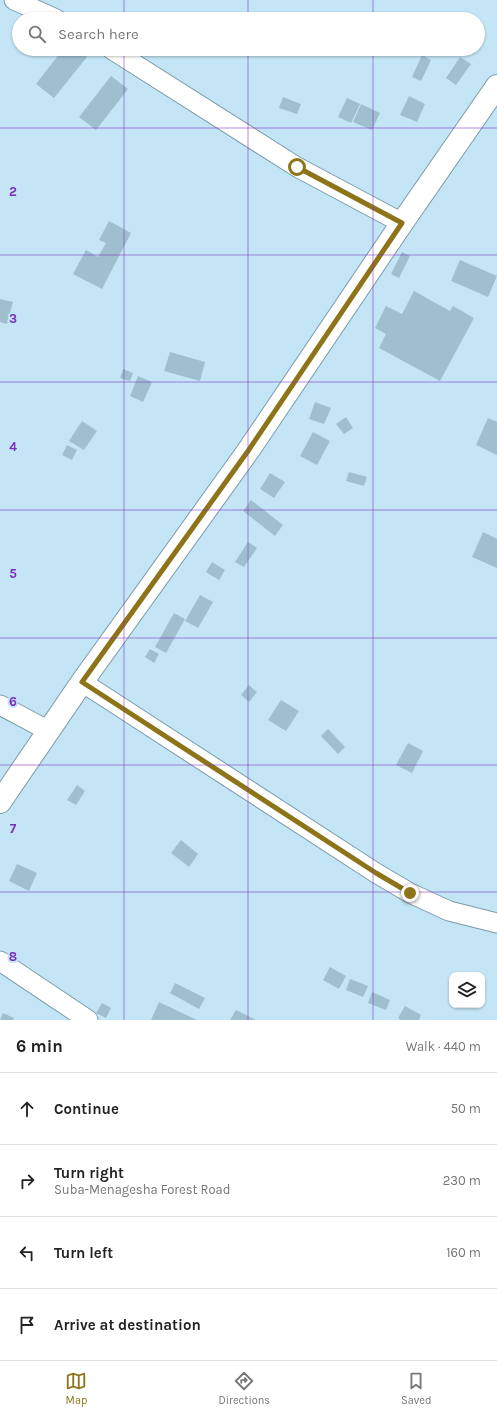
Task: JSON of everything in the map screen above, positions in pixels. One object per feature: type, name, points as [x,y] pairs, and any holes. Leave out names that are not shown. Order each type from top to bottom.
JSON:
[{"type":"street","points":[[14,0],[41,12]]},
{"type":"street","points":[[122,56],[297,167],[402,223]]},
{"type":"street","points":[[0,802],[82,682],[248,451],[402,223],[497,86]]},
{"type":"street","points":[[82,682],[376,873],[410,893],[448,911],[497,923]]},
{"type":"street","points":[[0,704],[49,731]]},
{"type":"street","points":[[0,960],[88,1020]]},
{"type":"building","points":[[58,56],[87,57],[54,98],[36,84]]},
{"type":"building","points":[[422,56],[431,60],[421,81],[412,77]]},
{"type":"building","points":[[460,57],[471,64],[456,85],[446,78]]},
{"type":"building","points":[[111,76],[128,89],[96,130],[79,117]]},
{"type":"building","points":[[409,96],[425,104],[417,122],[400,115]]},
{"type":"building","points":[[283,97],[301,104],[297,114],[279,108]]},
{"type":"building","points":[[347,98],[360,104],[351,123],[338,117]]},
{"type":"building","points":[[361,104],[380,113],[372,130],[353,122]]},
{"type":"building","points":[[109,221],[131,233],[102,289],[73,274],[86,250],[98,257],[106,243],[99,240]]},
{"type":"building","points":[[402,252],[410,256],[399,278],[391,274]]},
{"type":"building","points":[[460,260],[497,276],[488,297],[451,281]]},
{"type":"building","points":[[414,291],[450,311],[453,306],[474,318],[440,381],[379,348],[386,334],[375,328],[386,306],[402,314]]},
{"type":"building","points":[[0,299],[13,302],[7,324],[0,322]]},
{"type":"building","points":[[170,352],[205,362],[200,381],[164,371]]},
{"type":"building","points":[[123,369],[133,373],[130,381],[120,378]]},
{"type":"building","points":[[138,376],[152,382],[143,402],[130,396]]},
{"type":"building","points":[[315,402],[331,408],[324,424],[309,419]]},
{"type":"building","points":[[346,417],[353,428],[344,434],[336,424]]},
{"type":"building","points":[[488,418],[497,422],[497,455],[476,445]]},
{"type":"building","points":[[82,421],[97,431],[84,450],[69,441]]},
{"type":"building","points":[[313,432],[330,441],[317,465],[300,456]]},
{"type":"building","points":[[67,445],[77,450],[72,460],[62,455]]},
{"type":"building","points":[[349,472],[367,477],[364,486],[346,481]]},
{"type":"building","points":[[270,473],[285,482],[274,498],[260,489]]},
{"type":"building","points":[[251,500],[283,525],[275,536],[243,511]]},
{"type":"building","points":[[483,532],[497,539],[497,568],[472,557]]},
{"type":"building","points":[[248,542],[257,548],[244,567],[235,562]]},
{"type":"building","points":[[212,562],[225,570],[219,580],[206,572]]},
{"type":"building","points":[[200,595],[213,602],[198,628],[185,621]]},
{"type":"building","points":[[174,613],[185,619],[166,653],[155,647]]},
{"type":"building","points":[[150,649],[159,654],[154,663],[145,657]]},
{"type":"building","points":[[249,685],[257,692],[249,702],[241,695]]},
{"type":"building","points":[[281,700],[299,711],[286,731],[268,720]]},
{"type":"building","points":[[328,729],[345,747],[338,754],[321,736]]},
{"type":"building","points":[[408,743],[423,751],[412,773],[396,765]]},
{"type":"building","points":[[77,785],[85,791],[76,805],[67,800]]},
{"type":"building","points":[[181,840],[198,854],[189,867],[171,853]]},
{"type":"building","points":[[17,864],[37,873],[29,891],[9,881]]},
{"type":"building","points":[[330,967],[346,976],[339,989],[323,980]]},
{"type":"building","points":[[350,979],[368,986],[363,997],[346,990]]},
{"type":"building","points":[[175,983],[205,998],[199,1009],[170,993]]},
{"type":"building","points":[[372,992],[390,1000],[386,1010],[368,1003]]},
{"type":"building","points":[[159,1002],[197,1020],[151,1020]]},
{"type":"building","points":[[102,1003],[111,1008],[106,1018],[96,1013]]},
{"type":"building","points":[[405,1006],[421,1015],[419,1020],[401,1020],[398,1018]]},
{"type":"building","points":[[236,1010],[256,1020],[230,1020]]},
{"type":"building","points":[[3,1013],[14,1018],[13,1020],[0,1020]]},
{"type":"route","points":[[297,167],[402,223],[248,451],[82,682],[376,873],[410,893]]}]
